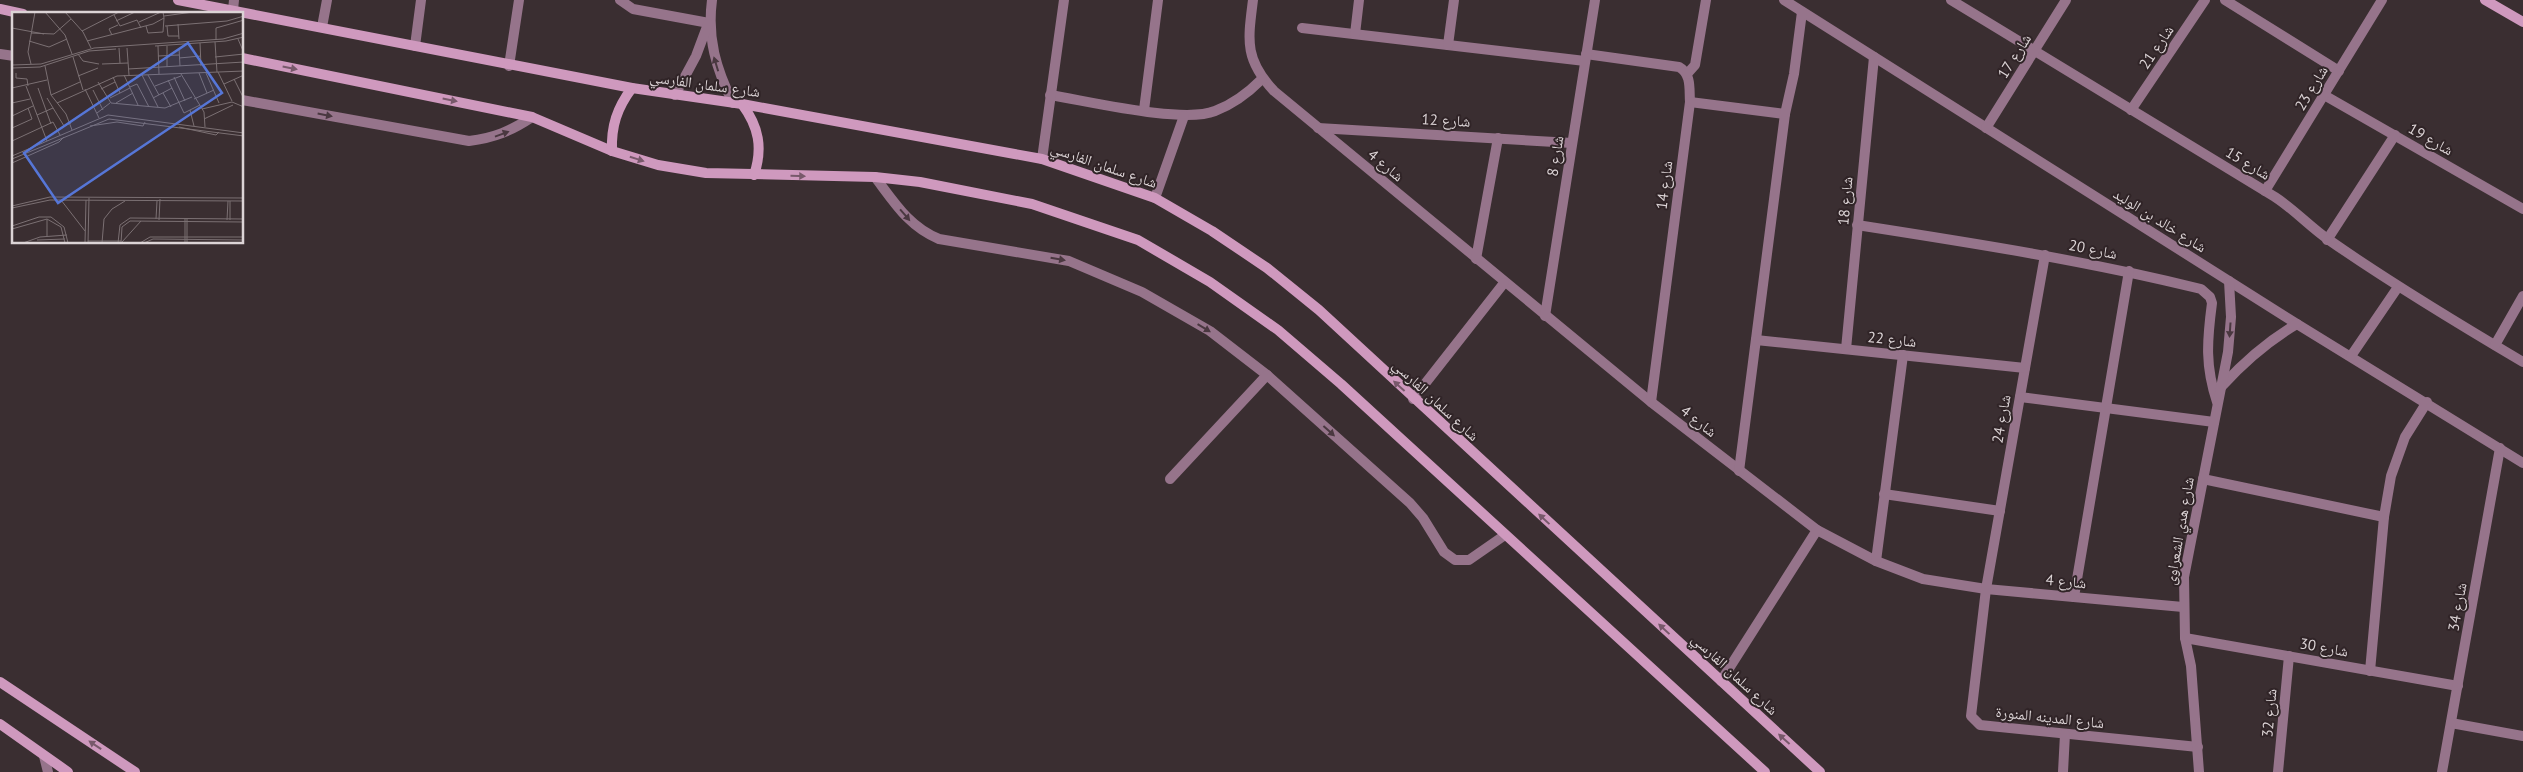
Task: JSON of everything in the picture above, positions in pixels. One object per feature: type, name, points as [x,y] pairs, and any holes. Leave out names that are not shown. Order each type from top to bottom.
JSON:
[{"type":"street","name":"شارع سلمان الفارسي","points":[[178,0],[234,5],[322,27],[509,66],[675,95],[737,103],[1042,159],[1154,198],[1212,230],[1267,268],[1319,310],[1413,399],[1820,772]]},
{"type":"street","points":[[322,27],[327,0]]},
{"type":"street","points":[[415,46],[421,0]]},
{"type":"street","points":[[509,66],[519,0]]},
{"type":"street","points":[[620,0],[633,9],[709,23]]},
{"type":"street","points":[[675,95],[696,56],[709,23],[712,0]]},
{"type":"street","points":[[1042,159],[1064,0]]},
{"type":"street","points":[[1144,110],[1158,0]]},
{"type":"street","name":"شارع 4","points":[[1253,0],[1248,39],[1252,60],[1262,79],[1274,91],[1504,283],[1651,402],[1817,530],[1876,561],[1924,579],[1986,589],[2183,607]]},
{"type":"street","points":[[1355,34],[1359,0]]},
{"type":"street","points":[[1448,45],[1454,0]]},
{"type":"street","name":"شارع 8","points":[[1545,316],[1595,0]]},
{"type":"street","points":[[1302,28],[1448,45],[1678,67],[1687,74],[1695,66],[1706,0]]},
{"type":"street","name":"شارع خالد بن الوليد","points":[[1784,0],[2297,324],[2500,448],[2521,458]]},
{"type":"street","name":"شارع 15","points":[[1951,0],[2265,191],[2295,210],[2328,240],[2398,287],[2523,362]]},
{"type":"street","name":"شارع 17","points":[[1986,128],[2066,0]]},
{"type":"street","name":"شارع 21","points":[[2132,110],[2205,0]]},
{"type":"street","points":[[2225,0],[2338,72]]},
{"type":"street","name":"شارع 23","points":[[2265,191],[2382,0]]},
{"type":"street","points":[[2485,0],[2523,22]]},
{"type":"street","points":[[0,9],[14,12]]},
{"type":"street","points":[[1739,471],[1786,114],[1794,74],[1802,12]]},
{"type":"street","points":[[709,23],[715,61],[737,103],[757,130],[760,146],[754,175]]},
{"type":"street","name":"شارع 18","points":[[1846,349],[1874,57]]},
{"type":"street","points":[[244,58],[532,117],[612,151],[658,165],[706,173],[875,177],[920,182],[1032,204],[1138,240],[1210,282],[1278,330],[1341,384],[1765,772]]},
{"type":"street","name":"شارع 14","points":[[1651,402],[1690,102],[1687,74]]},
{"type":"street","points":[[1050,95],[1184,116],[1213,112],[1227,106],[1241,99],[1262,79]]},
{"type":"street","points":[[612,151],[613,124],[620,105],[632,88]]},
{"type":"street","name":"شارع 19","points":[[2324,95],[2523,210]]},
{"type":"street","points":[[244,100],[469,141],[492,138],[513,130],[532,117]]},
{"type":"street","points":[[1690,102],[1786,114]]},
{"type":"street","points":[[1154,198],[1184,116]]},
{"type":"street","name":"شارع 12","points":[[1318,128],[1572,143]]},
{"type":"street","points":[[2328,240],[2395,135]]},
{"type":"street","points":[[1476,259],[1498,138]]},
{"type":"street","points":[[875,177],[902,213],[925,234],[939,239],[1069,261],[1142,292],[1210,331],[1267,376],[1410,503],[1423,518],[1444,552],[1455,560],[1469,560],[1505,534]]},
{"type":"street","name":"شارع 20","points":[[1858,225],[2045,255],[2129,271],[2201,289],[2210,297],[2212,303],[2206,349],[2212,386],[2218,404]]},
{"type":"street","name":"شارع 24","points":[[1986,589],[2045,255]]},
{"type":"street","points":[[2074,597],[2129,271]]},
{"type":"street","name":"شارع هدي الشعراوى","points":[[2199,772],[2190,666],[2185,638],[2184,577],[2229,343],[2229,281]]},
{"type":"street","points":[[1413,399],[1504,283]]},
{"type":"street","points":[[2351,356],[2398,287]]},
{"type":"street","points":[[2495,345],[2523,296]]},
{"type":"street","points":[[2221,387],[2244,362],[2269,341],[2297,324]]},
{"type":"street","name":"شارع 22","points":[[1756,340],[2025,368]]},
{"type":"street","points":[[1876,561],[1903,355]]},
{"type":"street","points":[[1170,479],[1267,376]]},
{"type":"street","points":[[2020,396],[2214,422]]},
{"type":"street","points":[[2370,671],[2384,516],[2391,476],[2405,437],[2427,402]]},
{"type":"street","name":"شارع 34","points":[[2442,772],[2500,448]]},
{"type":"street","points":[[2203,479],[2384,516]]},
{"type":"street","points":[[1884,494],[2000,511]]},
{"type":"street","points":[[1721,681],[1817,530]]},
{"type":"street","name":"شارع المدينه المنورة","points":[[1986,589],[1971,716],[1980,725],[2198,747]]},
{"type":"street","name":"شارع 30","points":[[2185,638],[2458,686]]},
{"type":"street","name":"شارع 32","points":[[2278,772],[2289,656]]},
{"type":"street","points":[[0,682],[135,772]]},
{"type":"street","points":[[2451,722],[2523,736]]},
{"type":"street","points":[[0,724],[68,772]]},
{"type":"street","points":[[2062,772],[2065,734]]},
{"type":"street","points":[[44,756],[48,772]]}]
